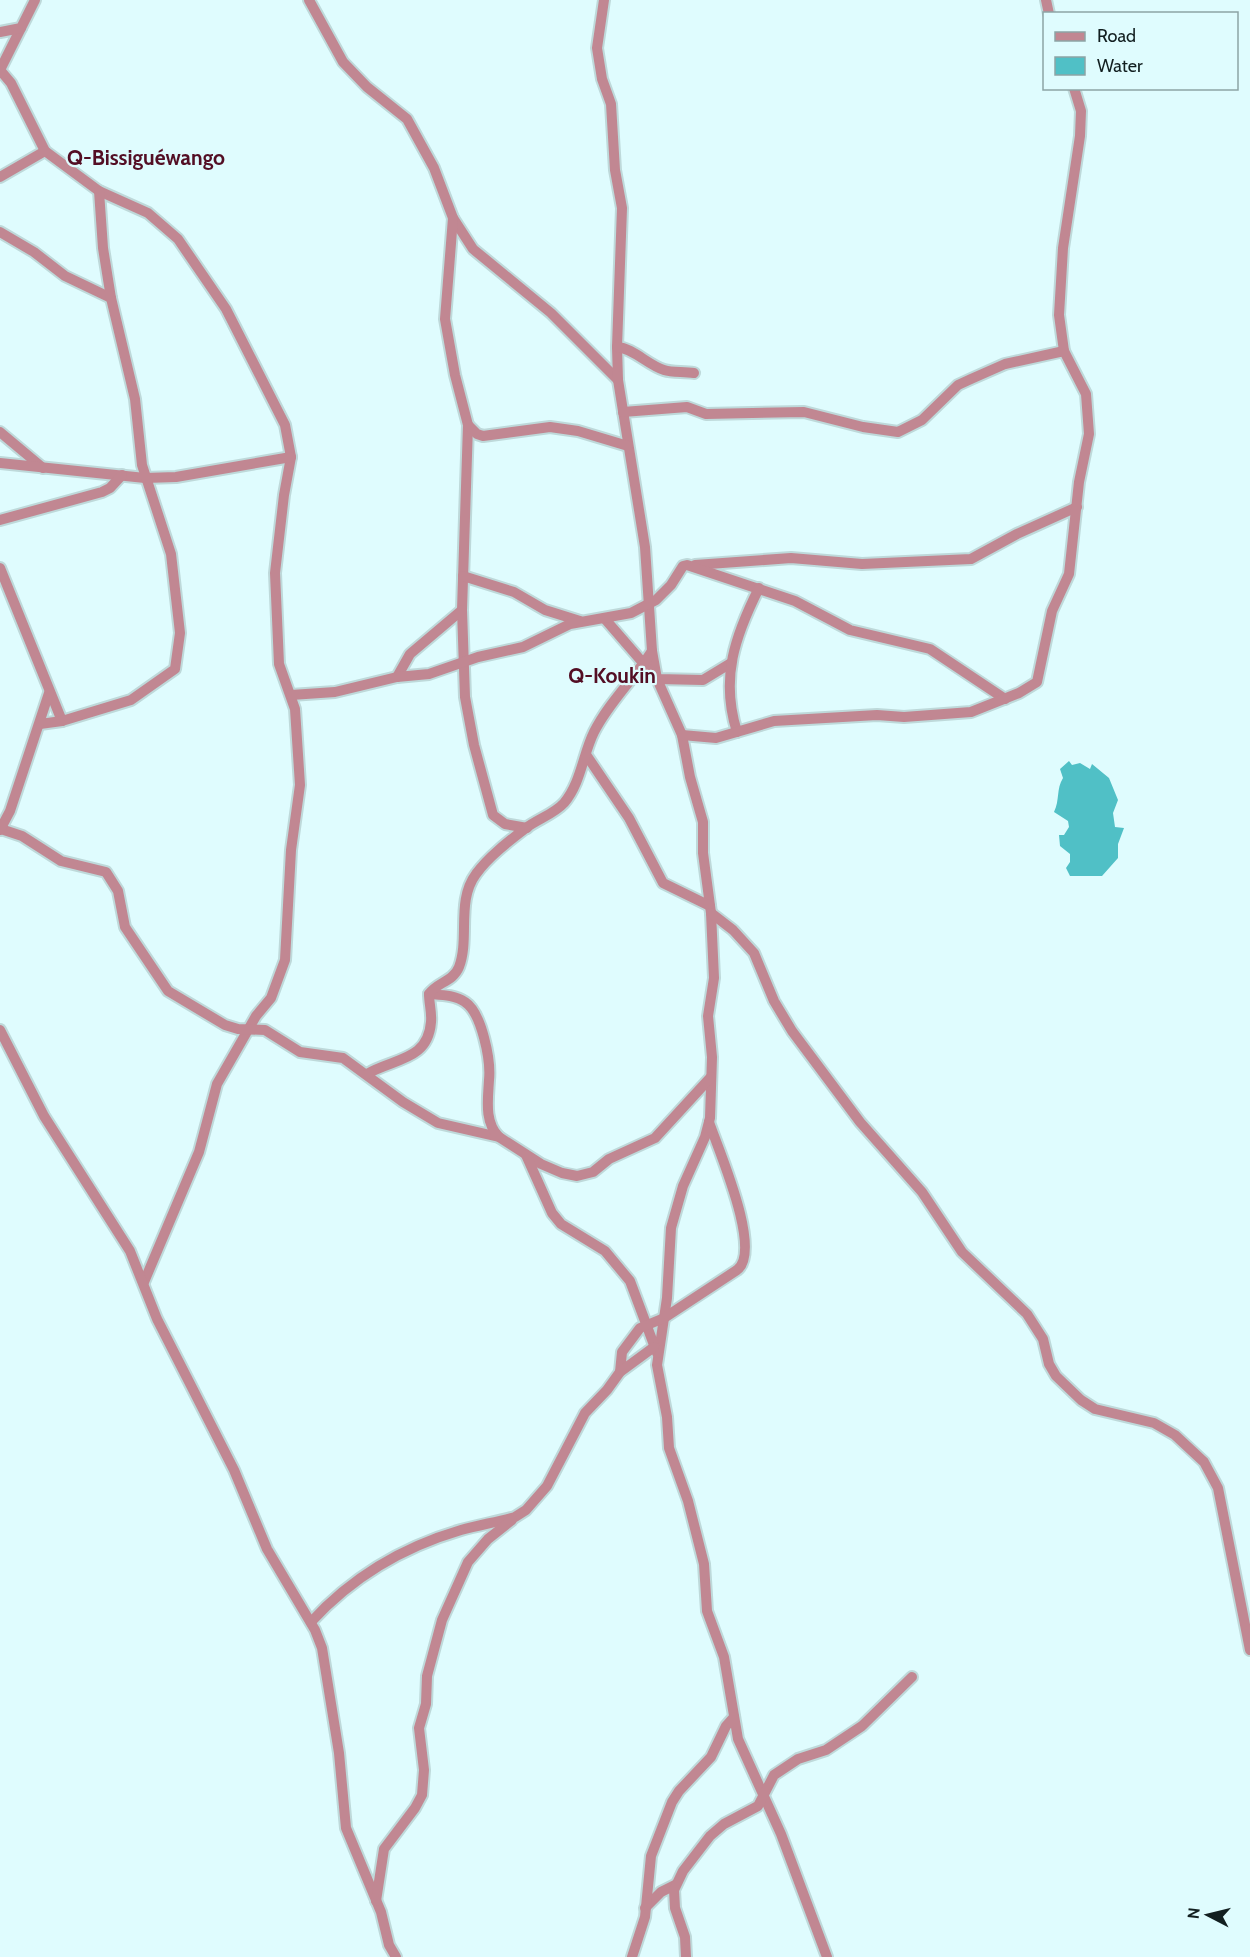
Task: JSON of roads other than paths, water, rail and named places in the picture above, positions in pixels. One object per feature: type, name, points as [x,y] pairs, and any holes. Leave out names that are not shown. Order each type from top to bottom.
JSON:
[{"type":"street","points":[[35,0],[0,70],[12,83],[45,151],[99,191],[148,213],[178,239],[207,278],[226,309],[277,408],[289,438],[291,457],[275,573],[279,664],[291,695],[298,724],[300,785],[291,850],[287,947],[273,992],[214,1090],[199,1152],[144,1282]]},
{"type":"street","points":[[309,0],[343,62],[367,87],[407,119],[434,168],[453,218],[473,249],[551,313],[580,345],[618,380]]},
{"type":"street","points":[[376,1901],[384,1849],[422,1795],[424,1770],[419,1728],[424,1710],[427,1676],[442,1620],[468,1562],[488,1539],[526,1510],[547,1486],[568,1449],[581,1418],[620,1372],[656,1350],[664,1318],[674,1214],[709,1121],[712,1049],[708,1016],[714,985],[711,910],[703,853],[704,822],[690,777],[682,735],[657,679],[652,651],[645,547],[618,380],[622,208],[615,170],[611,104],[602,79],[597,48],[604,0]]},
{"type":"street","points":[[0,32],[21,28]]},
{"type":"street","points":[[682,735],[716,738],[774,721],[877,715],[904,717],[971,712],[1005,699],[1037,682],[1052,611],[1069,574],[1079,482],[1088,445],[1089,418],[1084,386],[1064,351],[1059,315],[1082,111],[1075,90]]},
{"type":"street","points":[[0,177],[45,151]]},
{"type":"street","points":[[40,724],[62,722],[136,698],[175,669],[180,633],[171,554],[145,478],[135,399],[111,298],[103,248],[99,191]]},
{"type":"street","points":[[453,218],[445,319],[455,375],[468,425],[462,610],[470,723],[493,815],[505,824],[527,828]]},
{"type":"street","points":[[0,232],[34,252],[64,276],[111,298]]},
{"type":"street","points":[[617,347],[626,347],[635,356],[664,370],[693,373]]},
{"type":"street","points":[[623,412],[683,407],[706,414],[804,412],[862,427],[898,432],[922,420],[958,386],[971,379],[1005,364],[1064,351]]},
{"type":"street","points":[[468,425],[477,434],[483,436],[540,427],[561,428],[628,446]]},
{"type":"street","points":[[0,432],[43,468]]},
{"type":"street","points":[[0,463],[145,478],[176,477],[291,457]]},
{"type":"street","points":[[0,520],[102,492],[110,488],[122,475]]},
{"type":"street","points":[[291,695],[335,692],[397,677],[429,674],[464,662],[523,647],[558,628],[580,621],[605,619],[631,613],[650,604],[671,585],[683,566],[791,558],[862,564],[971,559],[1077,507]]},
{"type":"street","points":[[695,566],[795,601],[850,630],[930,649],[1005,699]]},
{"type":"street","points":[[0,568],[62,722]]},
{"type":"street","points":[[463,576],[514,592],[545,610],[580,621]]},
{"type":"street","points":[[737,732],[730,702],[731,663],[739,629],[759,588]]},
{"type":"street","points":[[397,677],[410,654],[462,610]]},
{"type":"street","points":[[605,619],[657,679],[703,680],[731,663]]},
{"type":"street","points":[[429,994],[450,980],[459,965],[468,887],[475,874],[527,828],[564,802],[587,756],[593,734],[609,705],[644,664],[652,651]]},
{"type":"street","points":[[49,693],[10,811],[0,830],[22,836],[61,861],[106,872],[118,891],[124,927],[168,991],[225,1025],[265,1030],[300,1052],[343,1058],[403,1102],[438,1123],[499,1137],[541,1164],[562,1173],[577,1176],[593,1172],[609,1159],[655,1138],[711,1077]]},
{"type":"street","points":[[587,756],[629,818],[663,883],[711,910],[754,953],[774,1001],[792,1031],[860,1122],[922,1192],[962,1252],[1027,1314],[1043,1339],[1049,1364],[1056,1376],[1081,1400],[1095,1409],[1154,1423],[1174,1435],[1204,1462],[1218,1488],[1250,1650]]},
{"type":"street","points":[[367,1074],[384,1064],[412,1057],[420,1048],[430,1029],[429,994]]},
{"type":"street","points":[[429,994],[458,998],[473,1011],[487,1047],[491,1126],[499,1137]]},
{"type":"street","points":[[0,1030],[44,1116],[118,1230],[144,1282],[157,1319],[234,1470],[267,1549],[311,1622],[322,1648],[327,1673],[339,1753],[346,1828],[381,1912],[388,1945],[396,1957]]},
{"type":"street","points":[[620,1372],[621,1352],[633,1335],[646,1324],[664,1318],[737,1270],[746,1257],[742,1222],[709,1121]]},
{"type":"street","points":[[524,1152],[552,1213],[561,1224],[596,1244],[623,1271],[636,1293],[656,1350],[669,1448],[688,1501],[704,1564],[707,1611],[724,1657],[738,1739],[764,1795],[826,1954],[835,1957]]},
{"type":"street","points":[[311,1622],[334,1597],[385,1562],[425,1543],[461,1530],[515,1517]]},
{"type":"street","points":[[686,1957],[685,1937],[673,1899],[675,1885],[710,1836],[724,1824],[754,1810],[774,1775],[798,1759],[826,1750],[862,1726],[912,1677]]},
{"type":"street","points":[[632,1957],[642,1930],[651,1856],[675,1797],[706,1763],[726,1726],[735,1717]]},
{"type":"street","points":[[645,1908],[661,1892],[675,1885]]},
{"type":"water","points":[[1069,761],[1072,765],[1080,763],[1090,769],[1092,764],[1109,778],[1118,800],[1113,813],[1115,827],[1124,828],[1118,844],[1118,858],[1102,876],[1070,876],[1066,868],[1070,862],[1070,854],[1060,846],[1059,835],[1064,835],[1069,827],[1068,821],[1054,812],[1059,786],[1063,778],[1060,769]]},
{"type":"district","name":"Q-Bissiguéwango","points":[[146,157]]},
{"type":"district","name":"Q-Koukin","points":[[612,675]]}]
